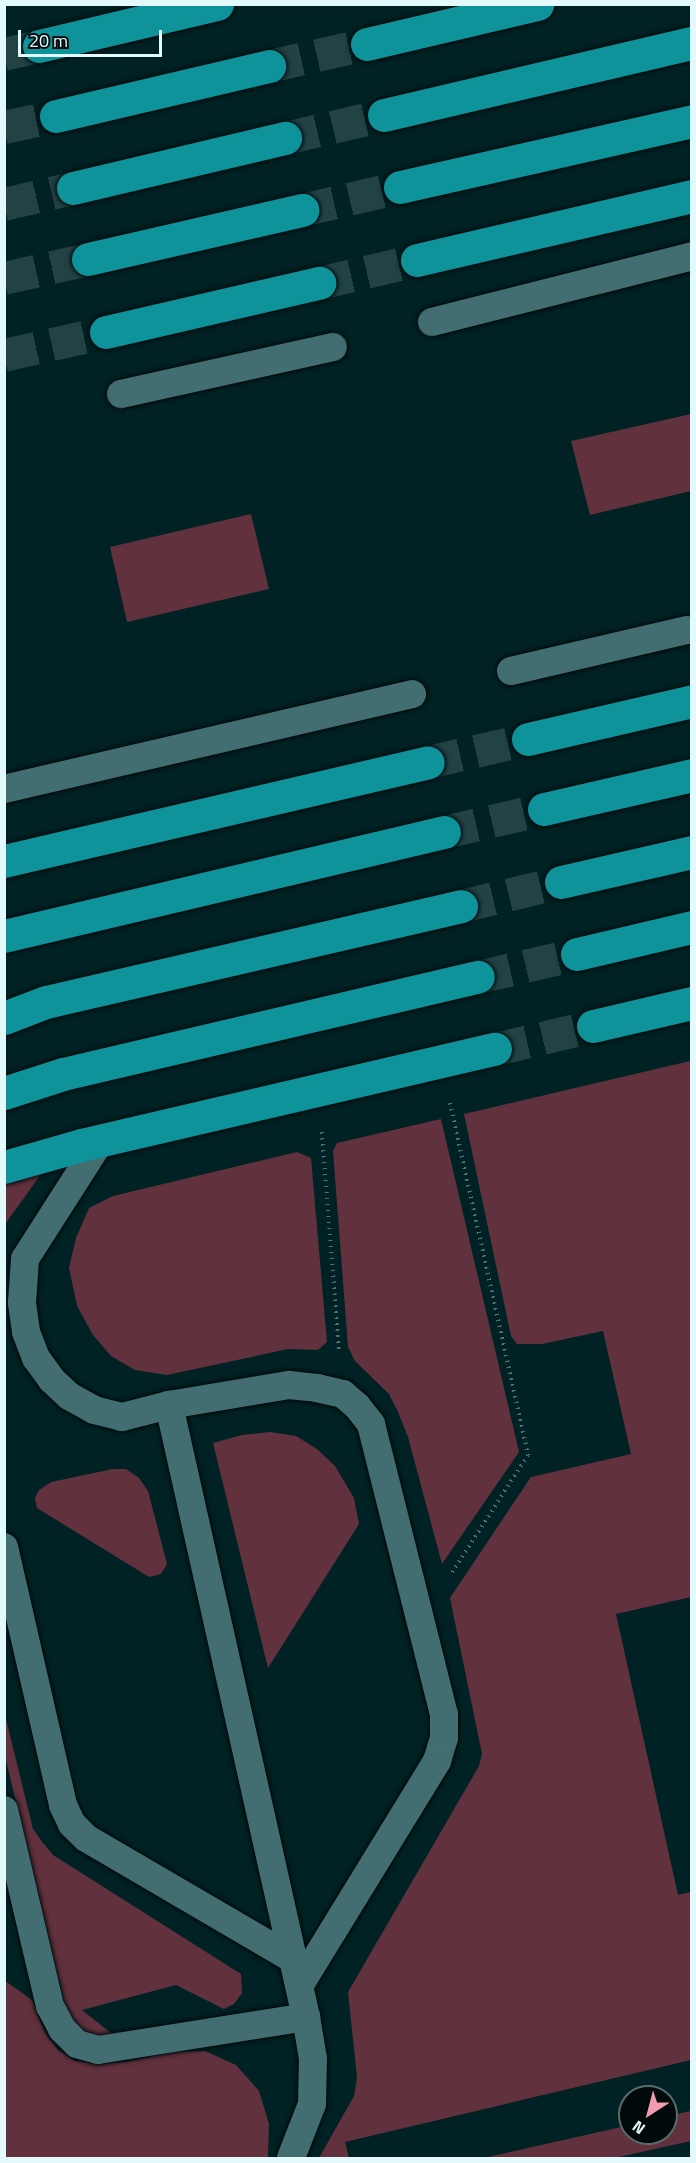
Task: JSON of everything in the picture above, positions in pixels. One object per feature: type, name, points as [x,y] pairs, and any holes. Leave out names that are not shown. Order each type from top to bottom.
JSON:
[{"type":"highway","points":[[39,46],[218,4]]},
{"type":"highway","points":[[367,44],[537,4]]},
{"type":"highway","points":[[384,115],[692,43]]},
{"type":"highway","points":[[56,116],[269,66]]},
{"type":"highway","points":[[400,187],[692,121]]},
{"type":"highway","points":[[73,188],[285,138]]},
{"type":"highway","points":[[417,260],[692,196]]},
{"type":"highway","points":[[88,259],[302,210]]},
{"type":"highway","points":[[106,332],[319,283]]},
{"type":"highway","points":[[528,739],[692,701]]},
{"type":"highway","points":[[4,861],[428,762]]},
{"type":"highway","points":[[544,809],[692,775]]},
{"type":"highway","points":[[4,936],[444,832]]},
{"type":"highway","points":[[561,882],[692,852]]},
{"type":"highway","points":[[4,1018],[46,1002],[461,906]]},
{"type":"highway","points":[[577,954],[692,927]]},
{"type":"highway","points":[[4,1093],[63,1074],[478,977]]},
{"type":"highway","points":[[594,1026],[692,1003]]},
{"type":"highway","points":[[4,1167],[101,1140],[495,1049]]},
{"type":"lane","points":[[432,322],[692,256]]},
{"type":"lane","points":[[121,394],[333,347]]},
{"type":"lane","points":[[511,671],[687,630]]},
{"type":"lane","points":[[4,789],[412,694]]},
{"type":"lane","points":[[4,1291],[101,1140]]},
{"type":"lane","points":[[25,1258],[22,1304],[26,1332],[36,1358],[52,1380],[69,1396],[94,1410],[122,1417],[169,1406],[290,1385],[343,1394],[357,1406],[371,1424],[444,1715],[444,1738],[437,1761],[296,1972]]},
{"type":"lane","points":[[169,1406],[296,1972],[313,2059],[312,2104],[291,2158]]},
{"type":"lane","points":[[4,1547],[63,1806],[72,1824],[86,1838],[296,1972]]},
{"type":"lane","points":[[4,1810],[50,2006],[62,2029],[77,2044],[98,2050],[306,2018]]},
{"type":"path","points":[[421,1620],[528,1455],[441,1061]]},
{"type":"path","points":[[318,1089],[343,1394]]},
{"type":"shaded area","points":[[691,414],[691,491],[590,515],[571,441]]},
{"type":"shaded area","points":[[251,514],[269,589],[127,622],[110,547]]},
{"type":"shaded area","points":[[690,1061],[691,1597],[616,1614],[678,1895],[691,1892],[691,2060],[345,2142],[349,2158],[319,2158],[354,2096],[357,2077],[348,1992],[479,1766],[482,1754],[450,1598],[531,1477],[631,1454],[603,1331],[542,1344],[517,1344],[511,1336],[464,1114]]},
{"type":"shaded area","points":[[441,1119],[519,1452],[442,1564],[408,1437],[398,1412],[389,1394],[355,1361],[348,1347],[333,1151],[337,1143]]},
{"type":"shaded area","points":[[297,1152],[311,1158],[327,1342],[318,1350],[288,1349],[167,1375],[135,1370],[111,1356],[93,1335],[77,1306],[69,1268],[76,1238],[89,1208],[113,1196]]},
{"type":"shaded area","points":[[41,1174],[5,1224],[5,1184],[26,1176]]},
{"type":"shaded area","points":[[270,1432],[296,1436],[317,1449],[335,1466],[354,1498],[359,1524],[268,1668],[213,1443],[242,1435]]},
{"type":"shaded area","points":[[113,1469],[126,1469],[139,1478],[148,1491],[167,1564],[161,1574],[149,1577],[37,1508],[35,1498],[39,1490],[51,1482]]},
{"type":"shaded area","points":[[4,1711],[33,1829],[43,1843],[53,1855],[241,1974],[242,1993],[234,2004],[224,2009],[176,1985],[82,2010],[116,2037],[92,2035],[79,2029],[67,2014],[5,1756]]},
{"type":"shaded area","points":[[4,1980],[32,2000],[45,2033],[58,2050],[75,2061],[97,2064],[126,2062],[175,2052],[205,2051],[236,2065],[259,2091],[269,2124],[268,2158],[5,2158]]},
{"type":"shaded area","points":[[691,2111],[691,2141],[678,2144],[678,2114]]},
{"type":"shaded area","points":[[618,2128],[618,2145],[673,2145],[614,2158],[484,2158]]},
{"type":"tunnel","points":[[269,66],[367,44]]},
{"type":"tunnel","points":[[4,54],[39,46]]},
{"type":"tunnel","points":[[285,138],[384,115]]},
{"type":"tunnel","points":[[4,127],[56,116]]},
{"type":"tunnel","points":[[302,210],[400,187]]},
{"type":"tunnel","points":[[4,204],[73,188]]},
{"type":"tunnel","points":[[4,278],[88,259]]},
{"type":"tunnel","points":[[319,283],[417,260]]},
{"type":"tunnel","points":[[4,355],[106,332]]},
{"type":"tunnel","points":[[428,762],[528,739]]},
{"type":"tunnel","points":[[444,832],[544,809]]},
{"type":"tunnel","points":[[461,906],[561,882]]},
{"type":"tunnel","points":[[478,977],[577,954]]},
{"type":"tunnel","points":[[495,1049],[593,1026]]}]
